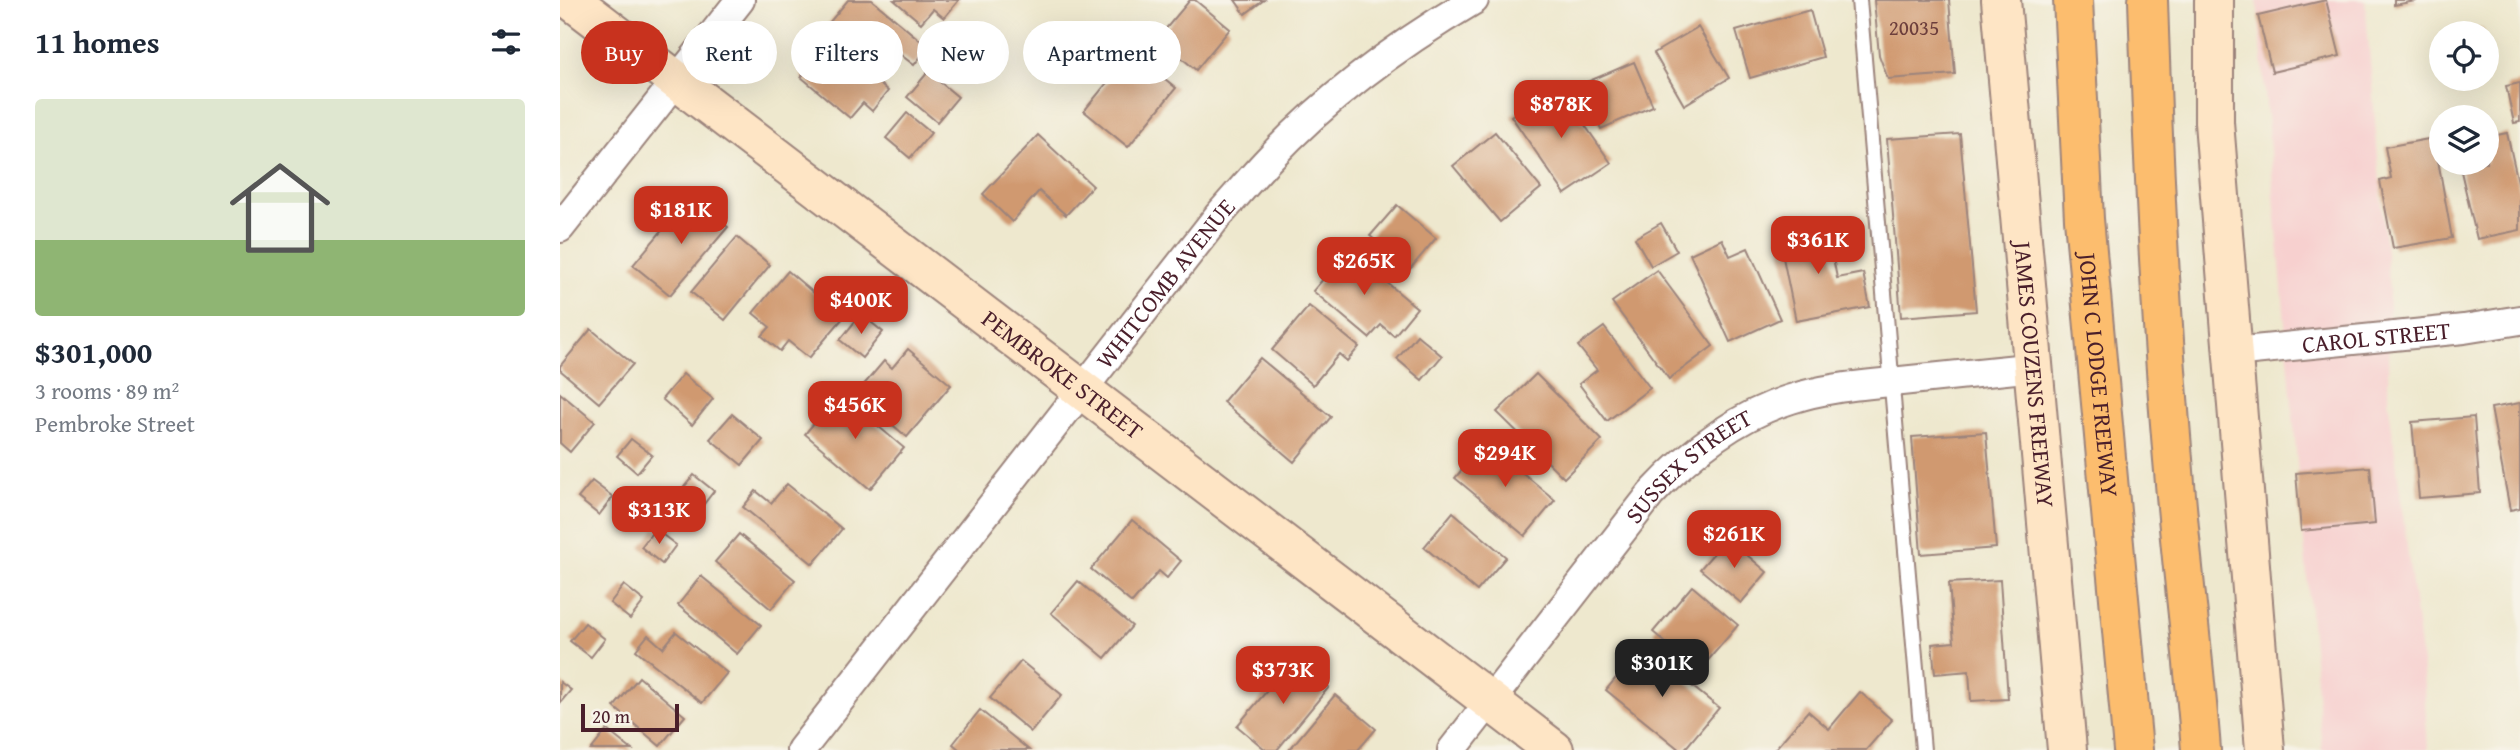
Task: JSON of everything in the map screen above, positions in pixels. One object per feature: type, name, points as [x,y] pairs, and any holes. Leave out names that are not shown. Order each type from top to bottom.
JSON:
[{"type":"highway","name":"JOHN C LODGE FREEWAY","points":[[2073,0],[2084,219],[2133,750]]},
{"type":"highway","points":[[2148,0],[2154,184],[2173,458],[2202,750]]},
{"type":"main road","name":"PEMBROKE STREET","points":[[571,0],[1554,750]]},
{"type":"main road","name":"JAMES COUZENS FREEWAY","points":[[2001,0],[2067,750]]},
{"type":"main road","points":[[2214,0],[2214,122],[2265,750]]},
{"type":"street","points":[[560,228],[740,0]]},
{"type":"street","name":"WHITCOMB AVENUE","points":[[801,750],[1218,216],[1269,159],[1338,94],[1383,59],[1430,26],[1474,0]]},
{"type":"street","name":"CAROL STREET","points":[[2233,352],[2464,329],[2520,320]]},
{"type":"street","name":"SUSSEX STREET","points":[[1452,750],[1651,494],[1700,447],[1748,416],[1790,399],[1833,388],[2034,367]]},
{"type":"lane","points":[[1859,0],[1923,750]]},
{"type":"shaded area","points":[[2257,0],[2365,0],[2389,290],[2388,398],[2423,671],[2428,750],[2322,750]]},
{"type":"building","points":[[848,0],[872,0],[897,21],[830,21]]},
{"type":"building","points":[[894,0],[959,0],[944,18],[933,9],[923,21],[919,21]]},
{"type":"building","points":[[1190,0],[1195,0],[1230,29],[1196,70],[1181,57],[1181,21],[1172,21]]},
{"type":"building","points":[[1235,0],[1264,0],[1245,14]]},
{"type":"building","points":[[1874,0],[1949,0],[1955,74],[1888,79],[1879,55]]},
{"type":"building","points":[[2326,0],[2340,56],[2272,72],[2258,16]]},
{"type":"building","points":[[2394,0],[2416,0],[2416,1],[2394,5]]},
{"type":"building","points":[[1810,10],[1823,57],[1750,78],[1736,31]]},
{"type":"building","points":[[903,26],[917,38],[917,61],[914,65],[903,57]]},
{"type":"building","points":[[1698,27],[1729,78],[1684,105],[1654,53]]},
{"type":"building","points":[[1634,62],[1653,106],[1601,129],[1582,84]]},
{"type":"building","points":[[2520,83],[2520,122],[2514,123],[2506,86]]},
{"type":"building","points":[[809,84],[880,84],[888,91],[872,111],[863,103],[850,118]]},
{"type":"building","points":[[918,84],[942,84],[958,97],[937,122],[907,97]]},
{"type":"building","points":[[1106,84],[1171,84],[1176,88],[1128,147],[1084,111]]},
{"type":"building","points":[[1557,85],[1611,163],[1565,194],[1511,116]]},
{"type":"building","points":[[907,113],[931,133],[910,158],[886,138]]},
{"type":"building","points":[[1495,132],[1541,188],[1500,222],[1453,166]]},
{"type":"building","points":[[2507,133],[2520,191],[2520,230],[2477,239],[2462,175],[2499,175],[2499,135]]},
{"type":"building","points":[[1960,134],[1976,311],[1901,317],[1887,139]]},
{"type":"building","points":[[1038,135],[1093,186],[1066,215],[1039,191],[1012,222],[983,194]]},
{"type":"building","points":[[2429,139],[2429,175],[2441,175],[2452,238],[2393,248],[2380,181],[2391,178],[2385,147]]},
{"type":"building","points":[[691,196],[728,227],[670,295],[633,265]]},
{"type":"building","points":[[1397,205],[1436,238],[1410,269],[1370,236]]},
{"type":"building","points":[[1661,223],[1677,251],[1651,266],[1635,238]]},
{"type":"building","points":[[1826,223],[1837,278],[1863,273],[1870,307],[1796,321],[1778,233]]},
{"type":"building","points":[[737,237],[770,265],[725,320],[691,292]]},
{"type":"building","points":[[1722,239],[1730,256],[1748,248],[1780,319],[1730,342],[1690,254]]},
{"type":"building","points":[[1348,250],[1417,308],[1394,336],[1381,325],[1369,338],[1313,291]]},
{"type":"building","points":[[1657,270],[1713,346],[1669,379],[1612,302]]},
{"type":"building","points":[[788,271],[843,318],[809,358],[788,341],[780,351],[762,336],[770,327],[753,313]]},
{"type":"building","points":[[1309,306],[1359,347],[1347,361],[1339,354],[1313,385],[1272,350]]},
{"type":"building","points":[[861,314],[883,332],[862,358],[840,340]]},
{"type":"building","points":[[1604,327],[1650,388],[1607,421],[1579,384],[1597,370],[1578,346]]},
{"type":"building","points":[[591,329],[633,364],[599,403],[560,370],[560,366]]},
{"type":"building","points":[[1417,335],[1442,356],[1422,380],[1397,359]]},
{"type":"building","points":[[908,349],[951,385],[907,437],[856,394],[884,361],[892,368]]},
{"type":"building","points":[[1260,358],[1331,417],[1294,462],[1223,402]]},
{"type":"building","points":[[683,374],[713,399],[692,425],[662,399]]},
{"type":"building","points":[[1536,374],[1602,440],[1564,478],[1497,412]]},
{"type":"building","points":[[560,393],[595,422],[570,452],[560,443]]},
{"type":"building","points":[[839,393],[904,448],[870,489],[805,434]]},
{"type":"building","points":[[2520,403],[2520,508],[2510,510],[2491,408]]},
{"type":"building","points":[[732,414],[763,440],[742,465],[710,439]]},
{"type":"building","points":[[2474,417],[2480,493],[2419,498],[2412,422]]},
{"type":"building","points":[[1986,432],[1996,548],[1921,554],[1912,437]]},
{"type":"building","points":[[631,439],[652,455],[637,473],[617,456]]},
{"type":"building","points":[[1486,442],[1555,500],[1525,536],[1455,478]]},
{"type":"building","points":[[2370,467],[2375,524],[2301,531],[2296,473]]},
{"type":"building","points":[[694,475],[714,491],[700,509],[679,493]]},
{"type":"building","points":[[592,481],[613,497],[599,515],[578,498]]},
{"type":"building","points":[[787,484],[842,529],[813,564],[743,507],[756,491],[771,503]]},
{"type":"building","points":[[1453,512],[1506,557],[1477,591],[1424,547]]},
{"type":"building","points":[[1132,520],[1181,561],[1167,578],[1159,571],[1132,603],[1091,569]]},
{"type":"building","points":[[655,529],[676,545],[662,564],[641,547]]},
{"type":"building","points":[[739,534],[795,580],[771,609],[715,562]]},
{"type":"building","points":[[1727,538],[1767,572],[1741,603],[1700,569]]},
{"type":"building","points":[[701,576],[761,625],[737,654],[678,605]]},
{"type":"building","points":[[2000,580],[2008,699],[1971,701],[1969,671],[1935,674],[1932,644],[1954,642],[1949,583]]},
{"type":"building","points":[[1078,581],[1132,626],[1105,658],[1051,613]]},
{"type":"building","points":[[624,585],[644,601],[630,619],[610,603]]},
{"type":"building","points":[[1692,586],[1738,625],[1699,671],[1653,632]]},
{"type":"building","points":[[585,623],[605,639],[591,657],[570,641]]},
{"type":"building","points":[[676,632],[727,673],[702,703],[636,650],[648,635],[663,648]]},
{"type":"building","points":[[1642,646],[1719,708],[1684,750],[1680,750],[1606,690]]},
{"type":"building","points":[[1295,658],[1329,687],[1277,750],[1266,750],[1237,726]]},
{"type":"building","points":[[1021,661],[1062,695],[1031,732],[990,698]]},
{"type":"building","points":[[639,677],[685,716],[660,746],[614,707]]},
{"type":"building","points":[[560,682],[571,690],[560,703]]},
{"type":"building","points":[[1860,692],[1892,720],[1866,750],[1774,750],[1808,711],[1829,729]]},
{"type":"building","points":[[1335,695],[1376,729],[1358,750],[1289,750]]},
{"type":"building","points":[[980,710],[1029,750],[960,750],[953,744]]},
{"type":"building","points":[[607,730],[632,750],[591,750]]}]
